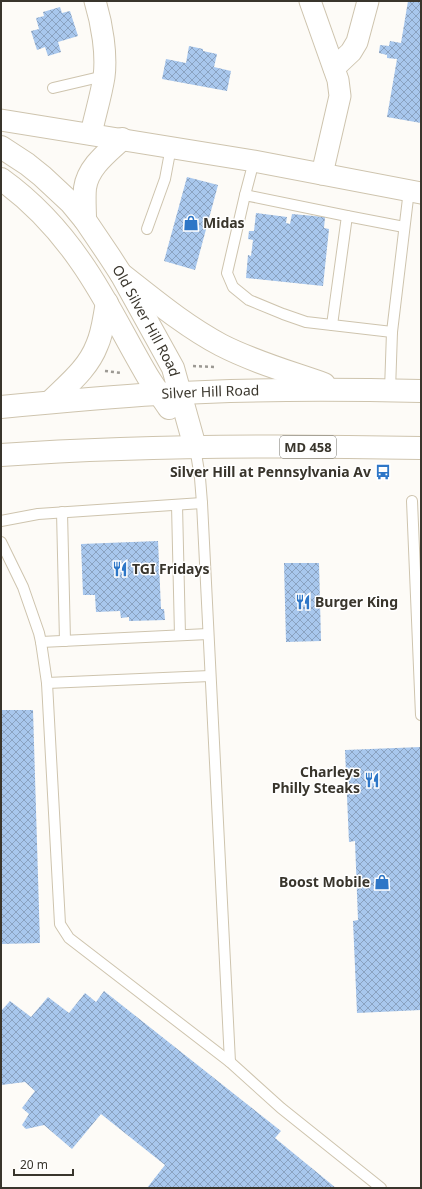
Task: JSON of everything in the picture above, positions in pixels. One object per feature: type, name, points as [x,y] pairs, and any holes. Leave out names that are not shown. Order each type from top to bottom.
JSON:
[{"type":"main road","points":[[85,220],[84,195],[88,178],[98,162],[122,139]]},
{"type":"main road","name":"Old Silver Hill Road","points":[[1,147],[42,176],[71,203],[85,220],[121,274],[173,368],[170,394]]},
{"type":"main road","name":"Old Silver Hill Road","points":[[1,179],[41,213],[69,245],[107,303],[144,371],[170,394],[195,447]]},
{"type":"main road","points":[[121,274],[186,323],[222,345],[270,366],[341,390]]},
{"type":"main road","points":[[50,402],[76,377],[93,354],[101,334],[107,303]]},
{"type":"main road","name":"Silver Hill Road","points":[[1,407],[50,402],[237,391],[421,391]]},
{"type":"main road","name":"MD 458","points":[[1,455],[195,447],[421,448]]},
{"type":"street","points":[[91,134],[104,76],[105,62],[99,13],[95,1]]},
{"type":"street","points":[[310,1],[338,80],[340,96],[322,174]]},
{"type":"street","points":[[334,68],[351,52],[357,42],[368,1]]},
{"type":"street","points":[[1,120],[254,161],[415,191]]},
{"type":"lane","points":[[53,88],[104,76]]},
{"type":"lane","points":[[147,228],[165,179],[171,147]]},
{"type":"lane","points":[[254,161],[226,273],[233,286],[249,300],[306,322],[392,332]]},
{"type":"lane","points":[[390,390],[392,332],[404,227],[415,191]]},
{"type":"lane","points":[[245,195],[404,227]]},
{"type":"lane","points":[[332,324],[347,216]]},
{"type":"lane","points":[[195,447],[202,503],[230,1062]]},
{"type":"lane","points":[[412,501],[421,715]]},
{"type":"lane","points":[[1,522],[38,514],[202,503]]},
{"type":"lane","points":[[176,505],[180,636]]},
{"type":"lane","points":[[62,512],[65,641]]},
{"type":"lane","points":[[1,542],[23,587],[39,632],[41,642],[47,683],[60,924],[69,938],[230,1062],[281,1108],[381,1188]]},
{"type":"lane","points":[[41,642],[208,634]]},
{"type":"lane","points":[[47,683],[210,676]]},
{"type":"path","points":[[190,366],[222,367]]},
{"type":"path","points":[[103,371],[123,373]]},
{"type":"building","points":[[408,1],[421,1],[421,123],[387,117],[397,59],[387,58],[387,55],[379,53],[380,45],[389,46],[390,41],[401,43]]},
{"type":"building","points":[[60,7],[62,13],[70,11],[78,36],[58,42],[61,52],[48,56],[45,47],[37,50],[31,31],[39,29],[36,18],[44,16],[43,12]]},
{"type":"building","points":[[189,46],[217,54],[214,67],[231,71],[227,91],[162,79],[166,59],[186,63]]},
{"type":"building","name":"Midas","points":[[187,177],[218,185],[195,270],[164,261]]},
{"type":"building","points":[[256,213],[287,217],[286,223],[290,224],[292,214],[325,217],[324,228],[329,229],[323,286],[246,278],[248,255],[251,256],[253,240],[248,239],[249,231],[254,231]]},
{"type":"building","name":"TGI Fridays","points":[[158,541],[161,609],[164,609],[165,620],[129,621],[129,617],[121,618],[120,611],[96,612],[95,595],[83,595],[81,544]]},
{"type":"building","name":"Burger King","points":[[284,563],[319,563],[321,641],[286,642]]},
{"type":"building","points":[[1,710],[33,710],[40,943],[1,944]]},
{"type":"building","points":[[421,747],[421,1010],[357,1013],[353,921],[358,920],[355,841],[349,842],[345,750]]},
{"type":"building","points":[[104,991],[281,1131],[275,1138],[336,1188],[147,1188],[165,1165],[101,1114],[72,1149],[44,1125],[26,1129],[22,1125],[29,1114],[22,1108],[35,1091],[25,1082],[1,1085],[1,1011],[10,1001],[31,1017],[48,997],[69,1013],[85,993],[96,1002]]},
{"type":"place","name":"Midas","points":[[191,223]]},
{"type":"place","name":"Silver Hill at Pennsylvania Av","points":[[383,472]]},
{"type":"place","name":"TGI Fridays","points":[[120,569]]},
{"type":"place","name":"Burger King","points":[[303,602]]},
{"type":"place","name":"Charleys Philly Steaks","points":[[372,780]]},
{"type":"place","name":"Boost Mobile","points":[[382,882]]}]
